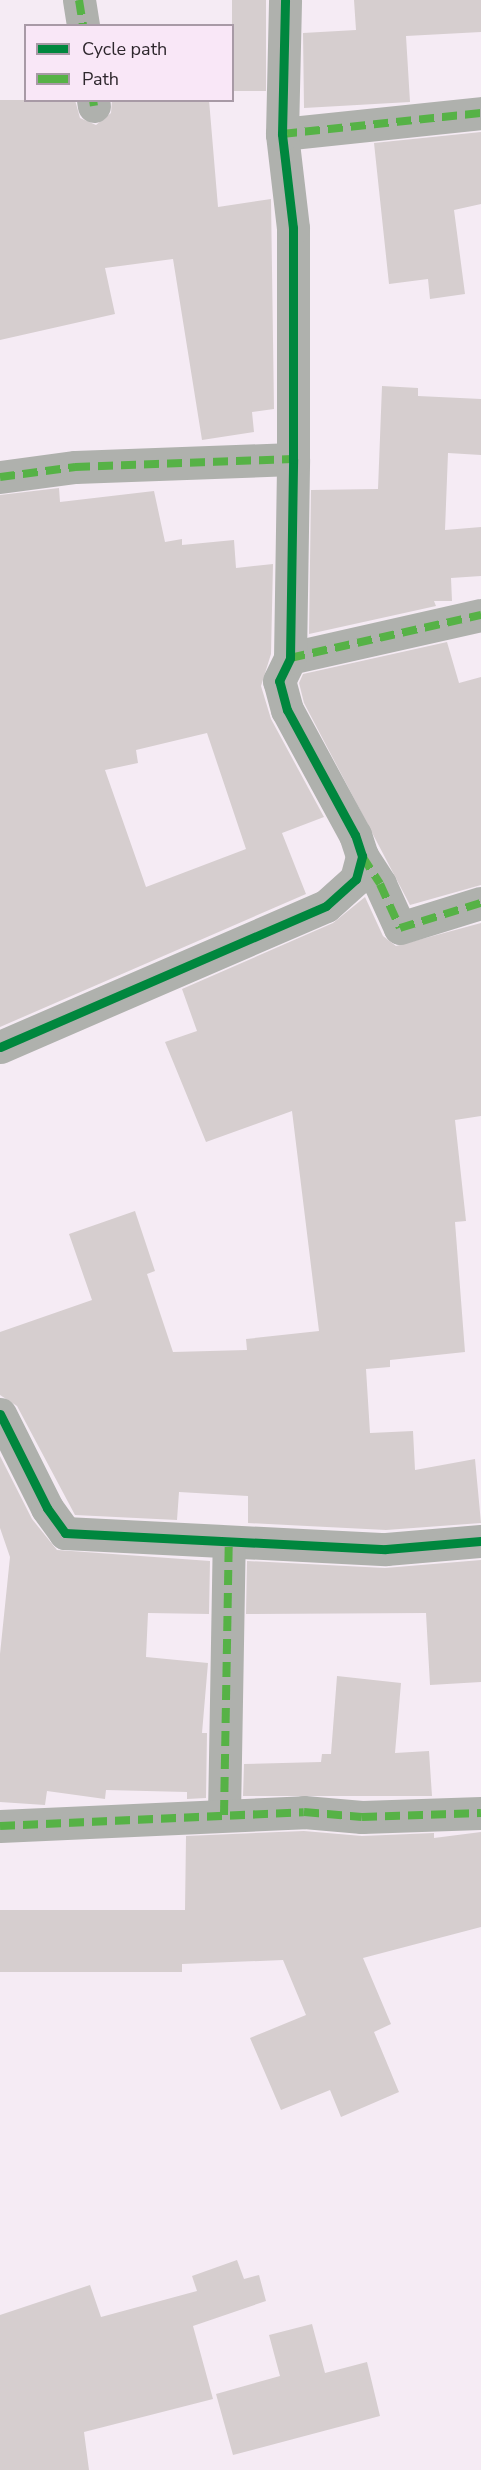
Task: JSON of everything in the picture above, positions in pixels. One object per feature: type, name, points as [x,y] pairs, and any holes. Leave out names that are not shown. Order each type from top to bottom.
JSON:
[{"type":"street","points":[[79,0],[83,24]]},
{"type":"street","points":[[285,0],[282,134],[294,228],[293,459],[291,658],[279,681],[287,710],[362,856],[380,884],[400,928],[481,903]]},
{"type":"street","points":[[282,134],[481,113]]},
{"type":"street","points":[[0,477],[75,467],[293,459]]},
{"type":"street","points":[[291,658],[481,615]]},
{"type":"street","points":[[0,1047],[326,906],[357,879],[362,856]]},
{"type":"street","points":[[0,1414],[47,1508],[65,1533],[386,1549],[481,1541]]},
{"type":"street","points":[[224,1815],[229,1542]]},
{"type":"street","points":[[0,1826],[224,1815],[481,1813]]},
{"type":"building","points":[[232,0],[266,0],[266,91],[234,91],[234,24],[232,24]]},
{"type":"building","points":[[354,0],[481,0],[481,32],[406,36],[410,102],[304,108],[303,33],[356,30]]},
{"type":"building","points":[[0,100],[76,102],[80,118],[96,125],[111,113],[112,102],[209,102],[218,207],[271,199],[274,409],[252,412],[254,432],[202,440],[173,259],[105,268],[115,314],[0,340]]},
{"type":"building","points":[[481,132],[481,204],[454,210],[465,294],[430,299],[428,279],[389,284],[374,143]]},
{"type":"building","points":[[382,386],[418,388],[418,396],[481,399],[481,455],[448,453],[445,530],[481,527],[481,576],[451,578],[452,601],[434,601],[436,606],[309,634],[311,490],[378,489]]},
{"type":"building","points":[[59,488],[60,502],[154,491],[165,542],[182,539],[182,545],[234,540],[236,568],[273,564],[271,654],[261,686],[271,719],[324,817],[282,833],[306,894],[0,1027],[0,495]],"holes":[[[207,733],[246,849],[146,887],[105,770],[138,763],[136,750]]]},
{"type":"building","points":[[447,642],[459,683],[481,677],[481,885],[410,905],[304,703],[299,683],[303,674]]},
{"type":"building","points":[[365,897],[383,936],[396,946],[481,923],[481,1116],[455,1120],[466,1221],[455,1222],[465,1352],[390,1360],[390,1367],[366,1369],[370,1433],[413,1431],[415,1470],[475,1459],[481,1523],[386,1530],[248,1523],[248,1496],[179,1492],[177,1520],[75,1515],[17,1406],[0,1395],[0,1332],[92,1300],[69,1234],[135,1211],[155,1271],[147,1274],[173,1352],[247,1350],[246,1339],[319,1331],[292,1111],[206,1142],[165,1042],[197,1031],[182,989],[333,923]]},
{"type":"building","points":[[0,1456],[32,1519],[57,1550],[210,1561],[209,1614],[148,1613],[146,1657],[208,1663],[202,1733],[207,1733],[206,1798],[187,1799],[187,1792],[106,1790],[105,1799],[47,1791],[45,1805],[0,1802],[0,1654],[10,1557],[0,1528]]},
{"type":"building","points":[[481,1560],[481,1682],[430,1685],[426,1613],[246,1614],[247,1561],[385,1568]]},
{"type":"building","points":[[337,1676],[401,1683],[395,1753],[429,1751],[432,1796],[243,1796],[244,1764],[321,1762],[322,1754],[331,1754]]},
{"type":"building","points":[[304,1831],[362,1836],[434,1833],[434,1838],[481,1832],[481,1927],[363,1958],[391,2024],[374,2032],[399,2092],[341,2117],[330,2090],[281,2110],[250,2038],[306,2015],[283,1960],[182,1964],[182,1972],[0,1972],[0,1910],[185,1910],[186,1836]]},
{"type":"building","points":[[237,2260],[244,2279],[259,2275],[266,2301],[193,2326],[213,2399],[84,2432],[89,2470],[0,2470],[0,2315],[90,2285],[101,2317],[197,2291],[192,2276]]},
{"type":"building","points":[[312,2324],[325,2373],[367,2362],[380,2416],[233,2455],[216,2394],[280,2376],[269,2335]]},
{"type":"marked path","points":[[79,0],[83,24]]},
{"type":"marked path","points":[[93,102],[94,106]]},
{"type":"marked path","points":[[282,134],[481,113]]},
{"type":"marked path","points":[[0,477],[75,467],[293,459]]},
{"type":"marked path","points":[[290,658],[481,615]]},
{"type":"marked path","points":[[362,856],[380,884],[400,928],[481,903]]},
{"type":"marked path","points":[[224,1815],[229,1542]]},
{"type":"marked path","points":[[0,1826],[304,1812],[362,1817],[481,1813]]},
{"type":"cycle path","points":[[0,1047],[326,906],[356,879],[362,856],[355,835],[287,710],[279,681],[290,658],[293,459],[293,228],[282,134],[285,0]]},
{"type":"cycle path","points":[[0,1414],[47,1508],[65,1533],[386,1549],[481,1541]]}]
